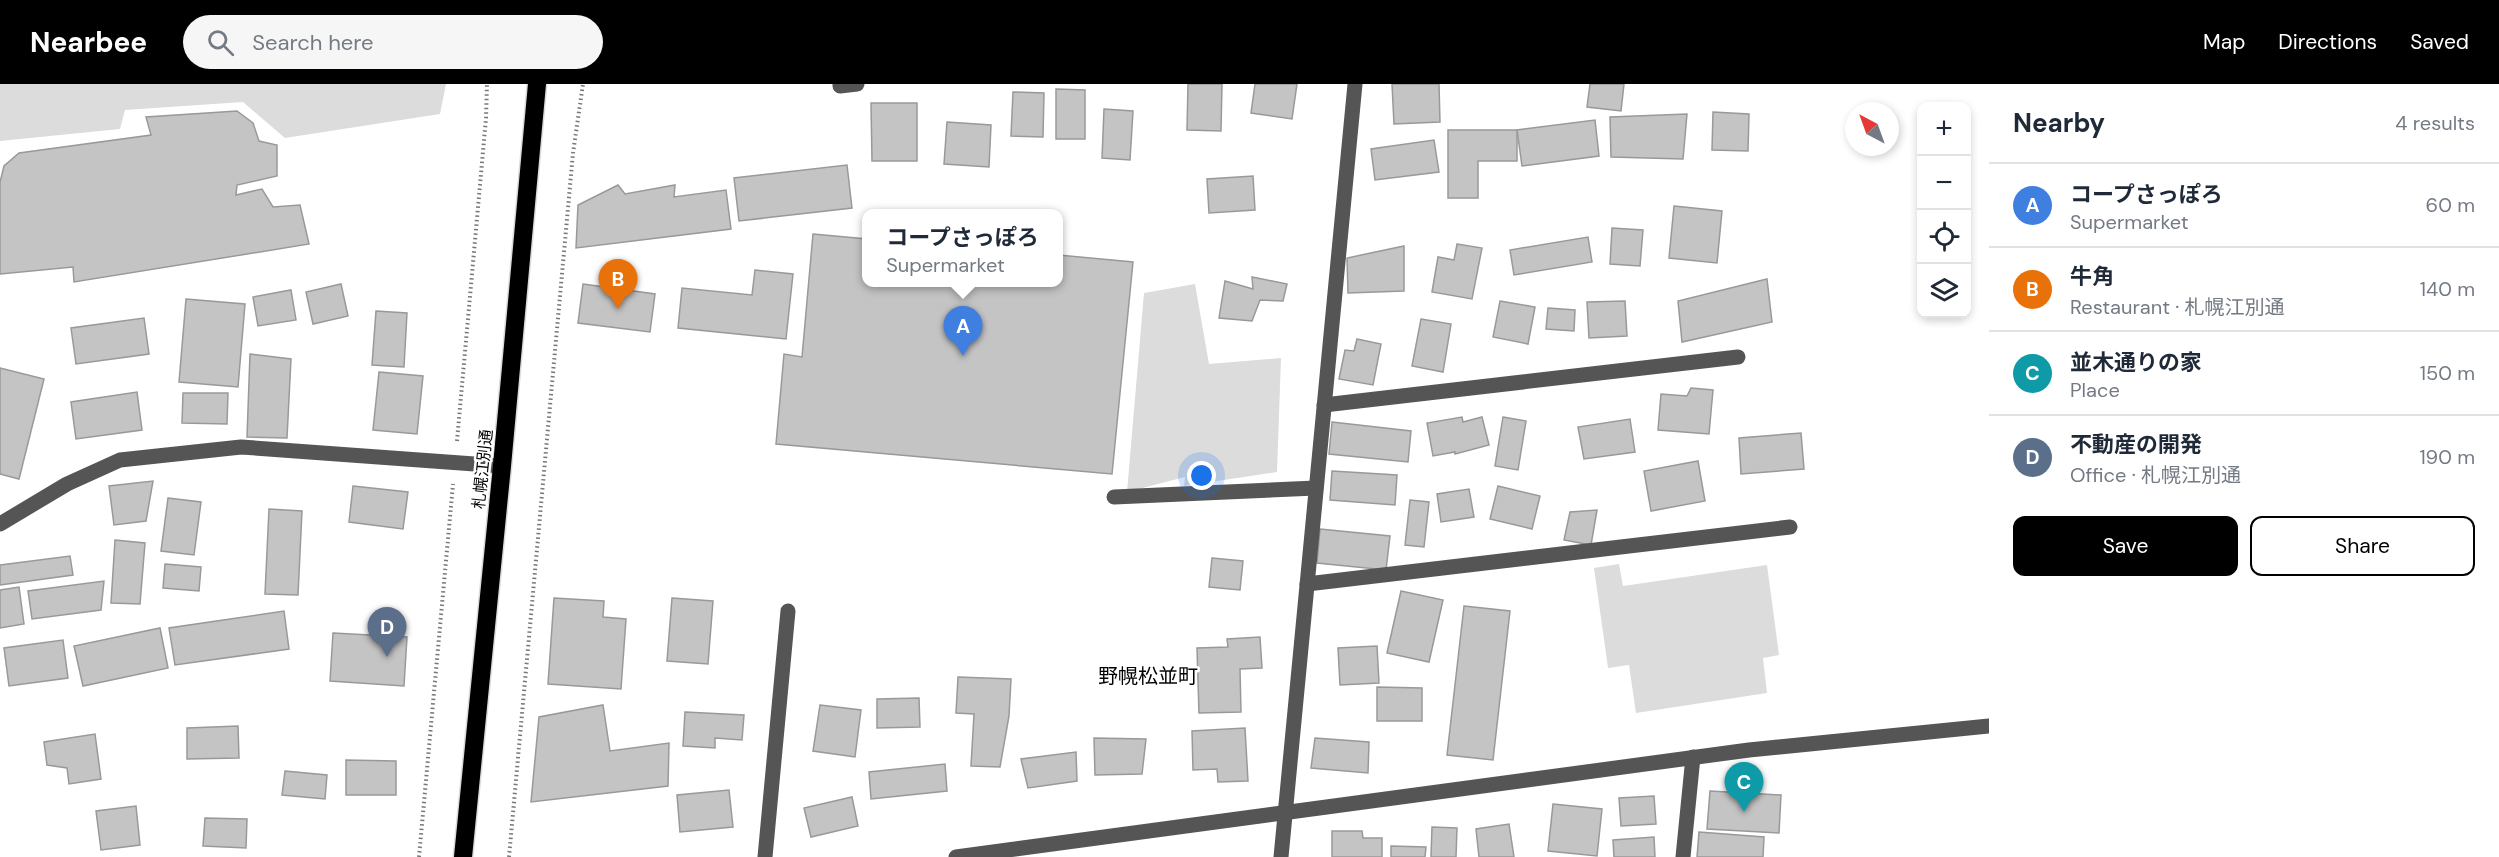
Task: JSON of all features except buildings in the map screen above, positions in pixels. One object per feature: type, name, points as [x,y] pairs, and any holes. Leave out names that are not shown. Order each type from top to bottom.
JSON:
[{"type":"highway","name":"札幌江別通","points":[[463,857],[537,84]]},
{"type":"street","points":[[840,84],[840,86],[857,84]]},
{"type":"street","points":[[1281,857],[1355,84]]},
{"type":"street","points":[[1323,405],[1738,357]]},
{"type":"street","points":[[0,524],[67,484],[120,460],[241,447],[502,466]]},
{"type":"street","points":[[1114,497],[1316,488]]},
{"type":"street","points":[[1307,584],[1790,527]]},
{"type":"street","points":[[765,857],[788,611]]},
{"type":"street","points":[[956,857],[1693,757],[1989,726]]},
{"type":"street","points":[[1683,857],[1693,757]]},
{"type":"path","points":[[509,857],[573,153],[583,84]]},
{"type":"shaded area","points":[[0,84],[446,84],[440,114],[285,138],[243,102],[125,110],[120,129],[0,141]]},
{"type":"shaded area","points":[[1195,284],[1209,364],[1281,358],[1277,472],[1184,486],[1185,477],[1127,492],[1144,293]]},
{"type":"shaded area","points":[[1619,564],[1623,586],[1767,565],[1779,655],[1763,658],[1767,693],[1636,713],[1629,665],[1608,668],[1594,568]]},
{"type":"place","name":"牛角","points":[[618,309]]},
{"type":"place","name":"コープさっぽろ","points":[[963,356]]},
{"type":"place","name":"不動産の開発","points":[[387,657]]},
{"type":"place","name":"並木通りの家","points":[[1744,812]]},
{"type":"district","name":"野幌松並町","points":[[1148,676]]}]
